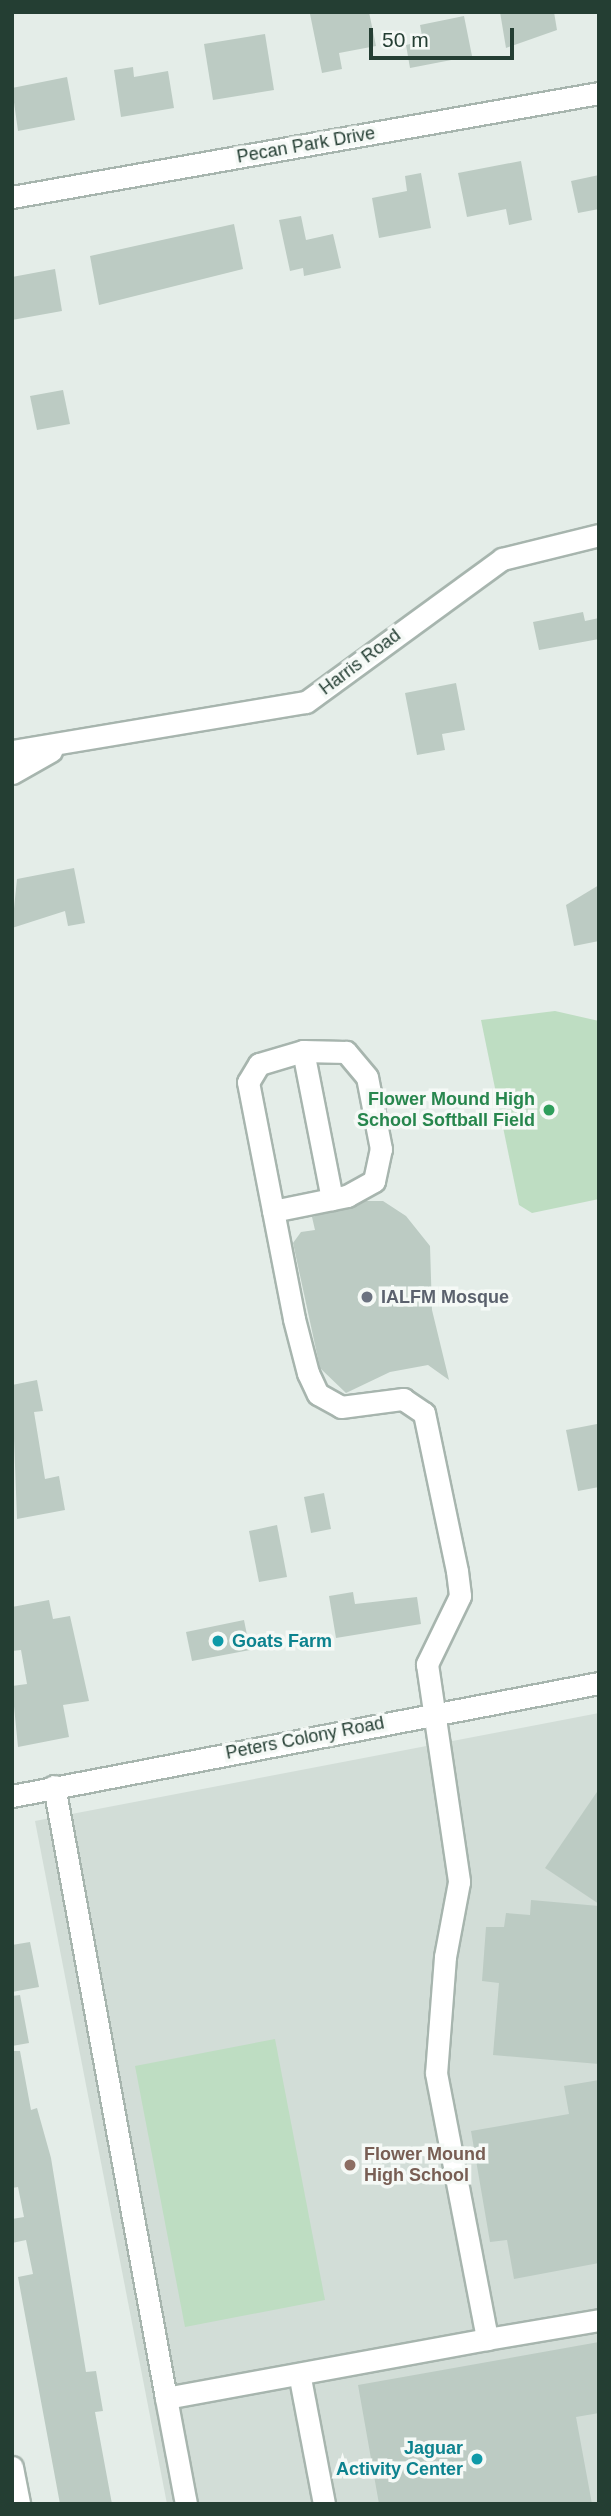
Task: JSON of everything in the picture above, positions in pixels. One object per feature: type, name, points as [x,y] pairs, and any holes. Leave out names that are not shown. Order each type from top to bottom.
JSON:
[{"type":"street","name":"Pecan Park Drive","points":[[12,197],[599,93]]},
{"type":"street","name":"Harris Road","points":[[12,751],[59,746],[306,702],[502,559],[599,535]]},
{"type":"street","name":"Harris Road","points":[[12,773],[59,746]]},
{"type":"street","points":[[303,1051],[332,1199]]},
{"type":"street","points":[[273,1211],[332,1199],[373,1181],[381,1149],[367,1077],[346,1052],[303,1051],[259,1065],[248,1082],[273,1211],[294,1319],[318,1394],[341,1407],[403,1399],[424,1413],[460,1596],[427,1664],[431,1714],[459,1882],[445,1957],[436,2073],[487,2339]]},
{"type":"street","name":"Peters Colony Road","points":[[12,1796],[599,1683]]},
{"type":"street","points":[[54,1786],[187,2504]]},
{"type":"street","points":[[166,2398],[300,2378],[487,2339],[599,2320]]},
{"type":"street","points":[[300,2378],[324,2504]]},
{"type":"street","points":[[12,2467],[16,2500]]},
{"type":"shaded area","name":"Flower Mound High School","points":[[599,1713],[599,2504],[167,2504],[35,1821]]},
{"type":"green space","name":"Flower Mound High School Softball Field","points":[[555,1011],[599,1021],[599,1199],[532,1213],[519,1205],[481,1020]]},
{"type":"green space","points":[[275,2039],[325,2300],[185,2327],[135,2066]]},
{"type":"building","points":[[369,12],[376,46],[339,53],[342,69],[322,73],[310,14]]},
{"type":"building","points":[[500,12],[554,12],[557,30],[506,48]]},
{"type":"building","points":[[464,16],[472,56],[410,68],[406,45],[423,41],[420,25]]},
{"type":"building","points":[[265,34],[274,90],[213,100],[204,44]]},
{"type":"building","points":[[133,67],[134,77],[168,71],[174,108],[121,117],[114,70]]},
{"type":"building","points":[[67,77],[75,120],[18,131],[12,88]]},
{"type":"building","points":[[521,161],[532,220],[509,225],[506,209],[467,217],[458,173]]},
{"type":"building","points":[[421,173],[431,228],[379,238],[372,198],[407,191],[405,176]]},
{"type":"building","points":[[599,175],[599,209],[578,213],[571,181]]},
{"type":"building","points":[[301,216],[306,240],[333,234],[341,268],[304,276],[303,268],[290,271],[279,220]]},
{"type":"building","points":[[234,224],[243,269],[99,305],[90,256]]},
{"type":"building","points":[[55,269],[62,311],[12,320],[12,277]]},
{"type":"building","points":[[63,390],[70,424],[37,430],[30,396]]},
{"type":"building","points":[[583,612],[585,621],[599,618],[599,639],[539,650],[533,622]]},
{"type":"building","points":[[456,683],[465,730],[442,734],[445,750],[417,755],[405,693]]},
{"type":"building","points":[[74,868],[85,923],[68,926],[65,911],[12,928],[17,879]]},
{"type":"building","points":[[599,885],[599,941],[574,946],[566,905]]},
{"type":"building","name":"IALFM Mosque","points":[[365,1201],[383,1201],[406,1216],[430,1246],[432,1310],[449,1380],[428,1365],[390,1372],[346,1393],[320,1368],[293,1243],[301,1232],[315,1230],[312,1217]]},
{"type":"building","points":[[37,1380],[43,1411],[34,1412],[45,1479],[59,1476],[65,1510],[17,1519],[12,1385]]},
{"type":"building","points":[[597,1424],[599,1487],[578,1491],[566,1430]]},
{"type":"building","points":[[324,1493],[331,1529],[311,1533],[304,1497]]},
{"type":"building","points":[[277,1525],[287,1577],[259,1582],[249,1531]]},
{"type":"building","points":[[353,1592],[355,1604],[417,1597],[421,1624],[336,1638],[329,1596]]},
{"type":"building","points":[[49,1600],[53,1619],[70,1616],[89,1701],[63,1705],[69,1737],[18,1747],[12,1686],[27,1684],[21,1650],[12,1651],[12,1607]]},
{"type":"building","name":"Goats Farm","points":[[244,1620],[250,1650],[192,1661],[186,1632]]},
{"type":"building","points":[[599,1789],[599,1904],[545,1868]]},
{"type":"building","points":[[531,1900],[599,1906],[599,2064],[493,2055],[499,1983],[482,1981],[486,1927],[504,1927],[506,1913],[530,1915]]},
{"type":"building","points":[[30,1942],[39,1987],[12,1992],[12,1945]]},
{"type":"building","points":[[20,1995],[29,2043],[12,2046],[12,1996]]},
{"type":"building","points":[[12,2051],[20,2051],[31,2110],[37,2108],[51,2158],[86,2372],[96,2371],[103,2411],[95,2412],[112,2504],[60,2504],[18,2277],[33,2274],[26,2240],[12,2243],[12,2219],[24,2217],[18,2187],[12,2188]]},
{"type":"building","name":"Flower Mound High School","points":[[599,2080],[599,2263],[514,2279],[507,2240],[490,2242],[471,2131],[569,2114],[564,2086]]},
{"type":"building","name":"Jaguar Activity Center","points":[[599,2342],[599,2413],[576,2417],[592,2504],[379,2504],[358,2385]]},
{"type":"place","name":"Flower Mound High School Softball Field","points":[[549,1110]]},
{"type":"place","name":"IALFM Mosque","points":[[367,1297]]},
{"type":"place","name":"Goats Farm","points":[[218,1641]]},
{"type":"place","name":"Flower Mound High School","points":[[350,2165]]},
{"type":"place","name":"Jaguar Activity Center","points":[[477,2459]]}]
